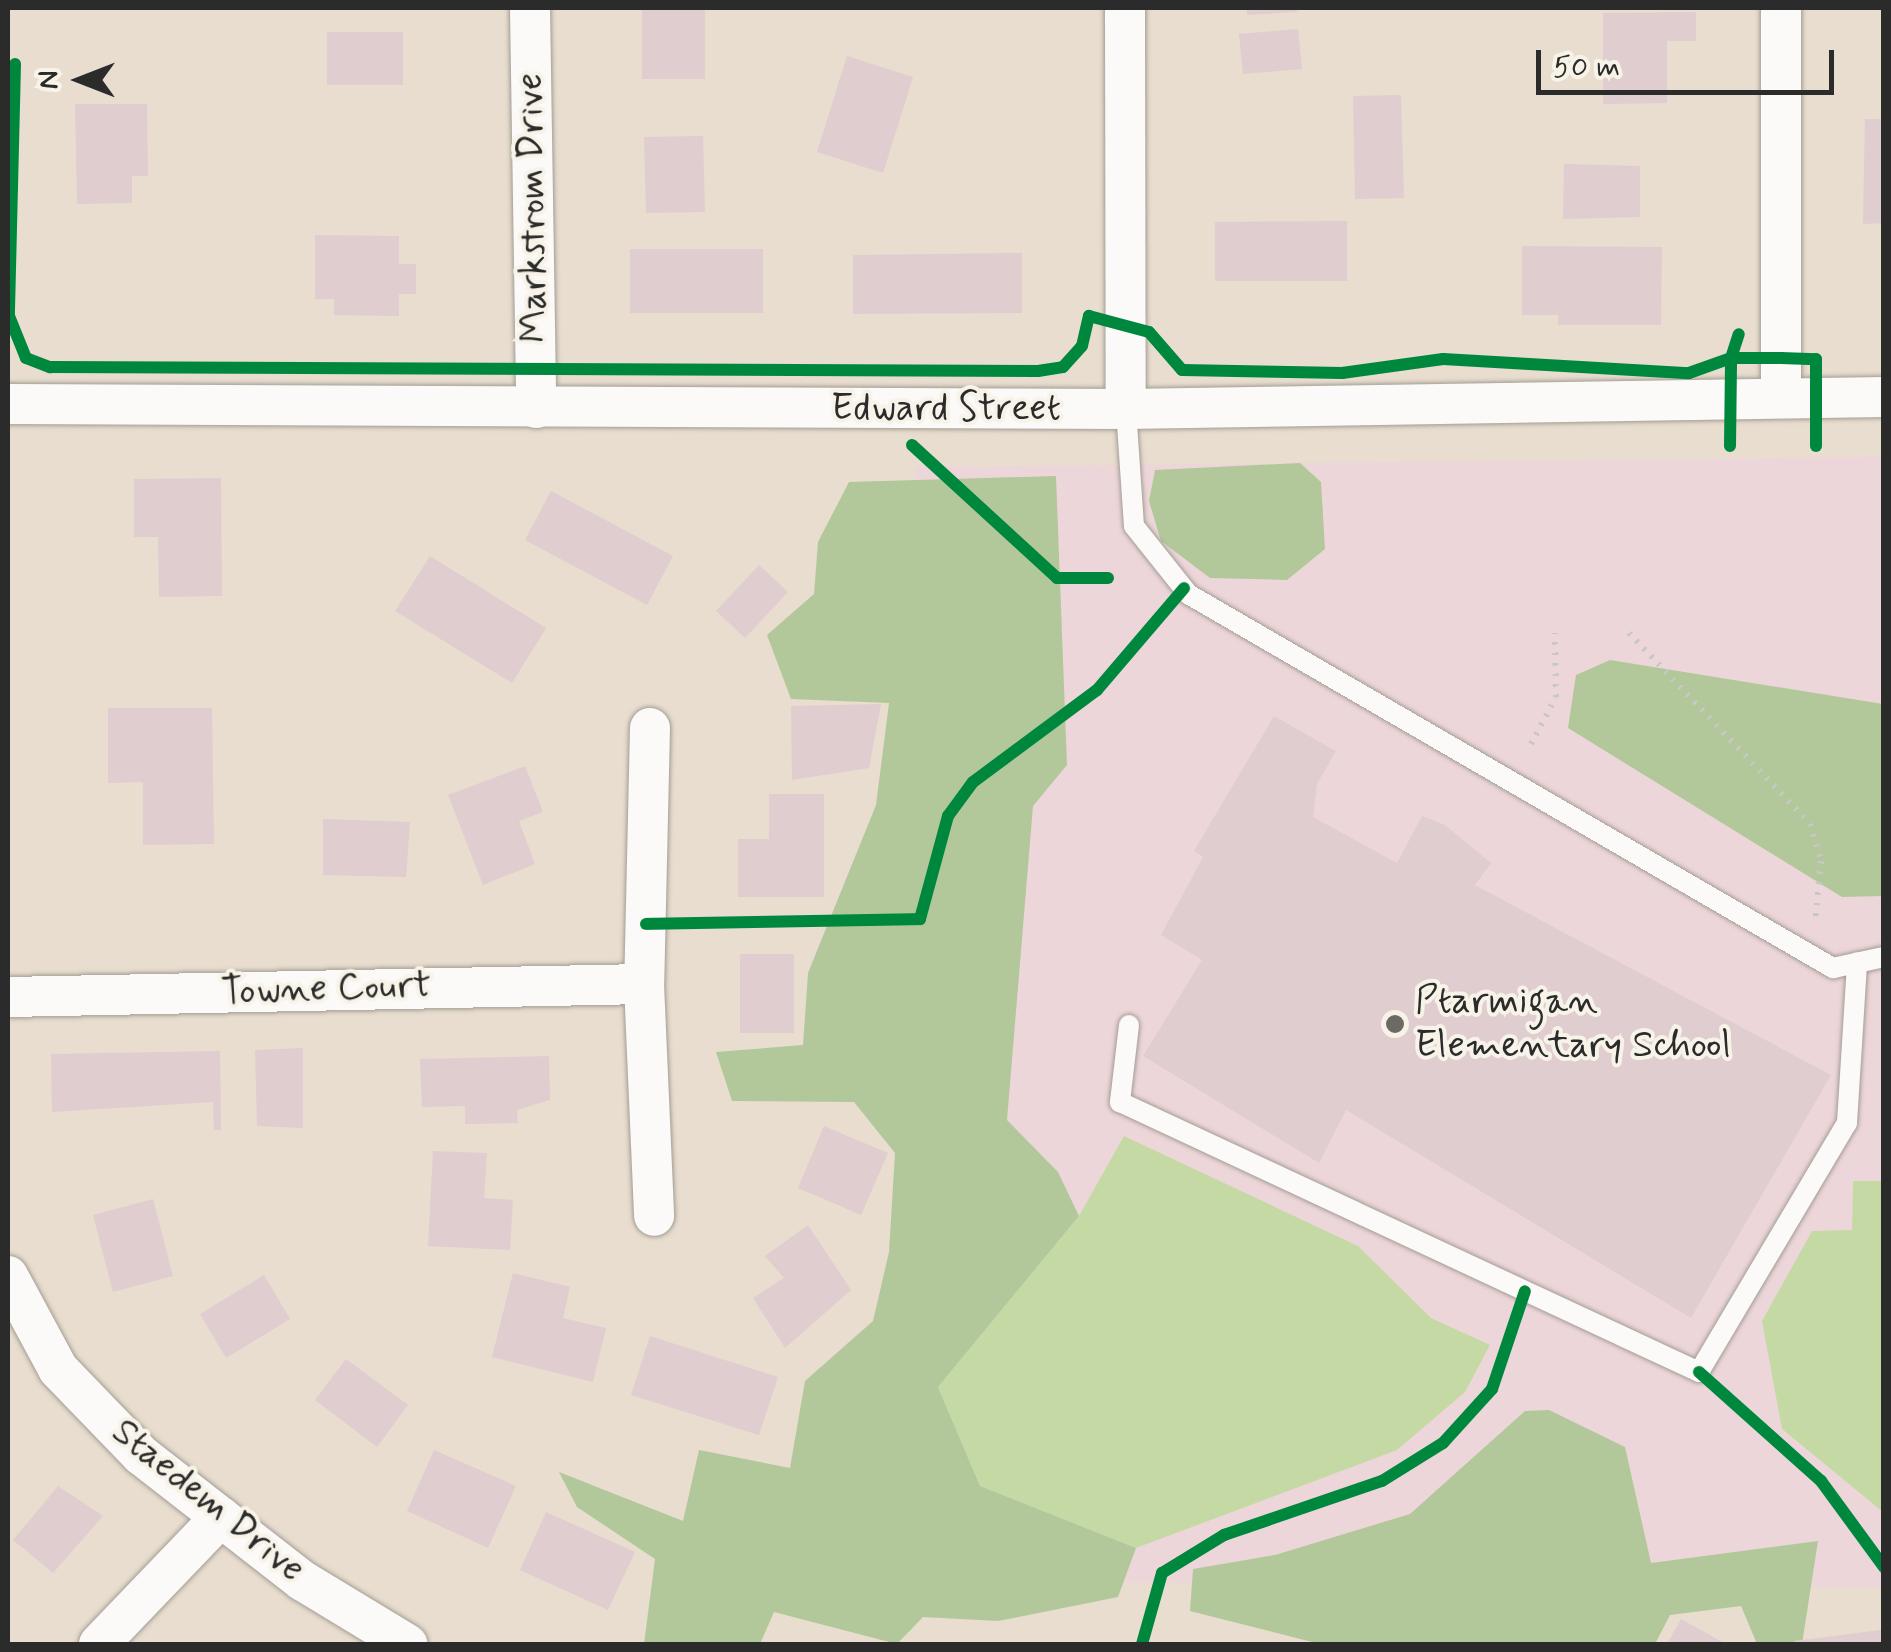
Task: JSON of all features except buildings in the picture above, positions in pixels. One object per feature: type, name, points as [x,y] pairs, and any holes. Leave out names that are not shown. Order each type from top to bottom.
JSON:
[{"type":"street","name":"Markstrom Drive","points":[[530,8],[536,408]]},
{"type":"street","points":[[1126,8],[1126,410]]},
{"type":"street","points":[[1781,8],[1781,397]]},
{"type":"street","name":"Edward Street","points":[[8,404],[1126,410],[1884,397]]},
{"type":"street","points":[[650,728],[644,984],[654,1216]]},
{"type":"street","name":"Towne Court","points":[[8,997],[644,984]]},
{"type":"street","name":"Staedem Drive","points":[[8,1276],[58,1369],[141,1455],[221,1517],[407,1644]]},
{"type":"street","points":[[98,1644],[221,1517]]},
{"type":"lane","points":[[1126,410],[1134,526],[1188,594],[1356,699],[1833,968],[1884,957]]},
{"type":"lane","points":[[1129,1025],[1120,1102],[1699,1372],[1847,1123],[1856,962]]},
{"type":"path","points":[[1531,744],[1556,697],[1555,633]]},
{"type":"path","points":[[1628,633],[1810,824],[1821,861],[1814,924]]},
{"type":"shaded area","name":"Ptarmigan Elementary School","points":[[1883,457],[1883,1588],[896,1581],[916,467]]},
{"type":"green space","points":[[1300,463],[1321,482],[1325,549],[1287,580],[1210,578],[1161,541],[1149,501],[1155,470]]},
{"type":"green space","points":[[1056,476],[1067,765],[1033,806],[1007,1120],[1058,1172],[1079,1216],[938,1387],[980,1486],[1136,1548],[1118,1597],[998,1621],[923,1617],[897,1644],[774,1612],[760,1644],[644,1644],[655,1559],[577,1507],[559,1472],[683,1521],[699,1450],[790,1468],[805,1381],[873,1321],[889,1252],[895,1153],[854,1102],[732,1101],[716,1052],[803,1045],[808,973],[876,805],[889,703],[791,699],[767,635],[814,594],[818,542],[849,482]]},
{"type":"green space","points":[[1610,660],[1883,704],[1883,896],[1842,897],[1568,728],[1576,675]]},
{"type":"green space","points":[[1124,1136],[1358,1246],[1431,1318],[1490,1345],[1465,1392],[1397,1450],[1136,1548],[980,1486],[938,1387],[1079,1216]]},
{"type":"green space","points":[[1853,1181],[1883,1181],[1883,1512],[1782,1429],[1762,1321],[1812,1231],[1852,1230]]},
{"type":"green space","points":[[1549,1410],[1625,1447],[1651,1563],[1818,1541],[1802,1644],[1757,1644],[1741,1606],[1670,1615],[1655,1644],[1320,1644],[1190,1611],[1193,1569],[1275,1555],[1410,1514],[1525,1411]]},
{"type":"cycle path","points":[[15,64],[9,316],[26,358],[50,367],[1038,371],[1063,367],[1082,346],[1089,316],[1149,332],[1182,370],[1342,373],[1443,359],[1689,373],[1731,358],[1739,334]]},
{"type":"cycle path","points":[[1730,446],[1731,358],[1816,359],[1816,446]]},
{"type":"cycle path","points":[[912,445],[1057,578],[1108,578]]},
{"type":"cycle path","points":[[646,924],[920,919],[948,816],[973,782],[1097,690],[1184,588]]},
{"type":"cycle path","points":[[1142,1644],[1162,1573],[1224,1535],[1382,1481],[1443,1443],[1492,1389],[1525,1291]]},
{"type":"cycle path","points":[[1699,1372],[1821,1481],[1884,1567]]},
{"type":"place","name":"Ptarmigan Elementary School","points":[[1395,1024]]}]
